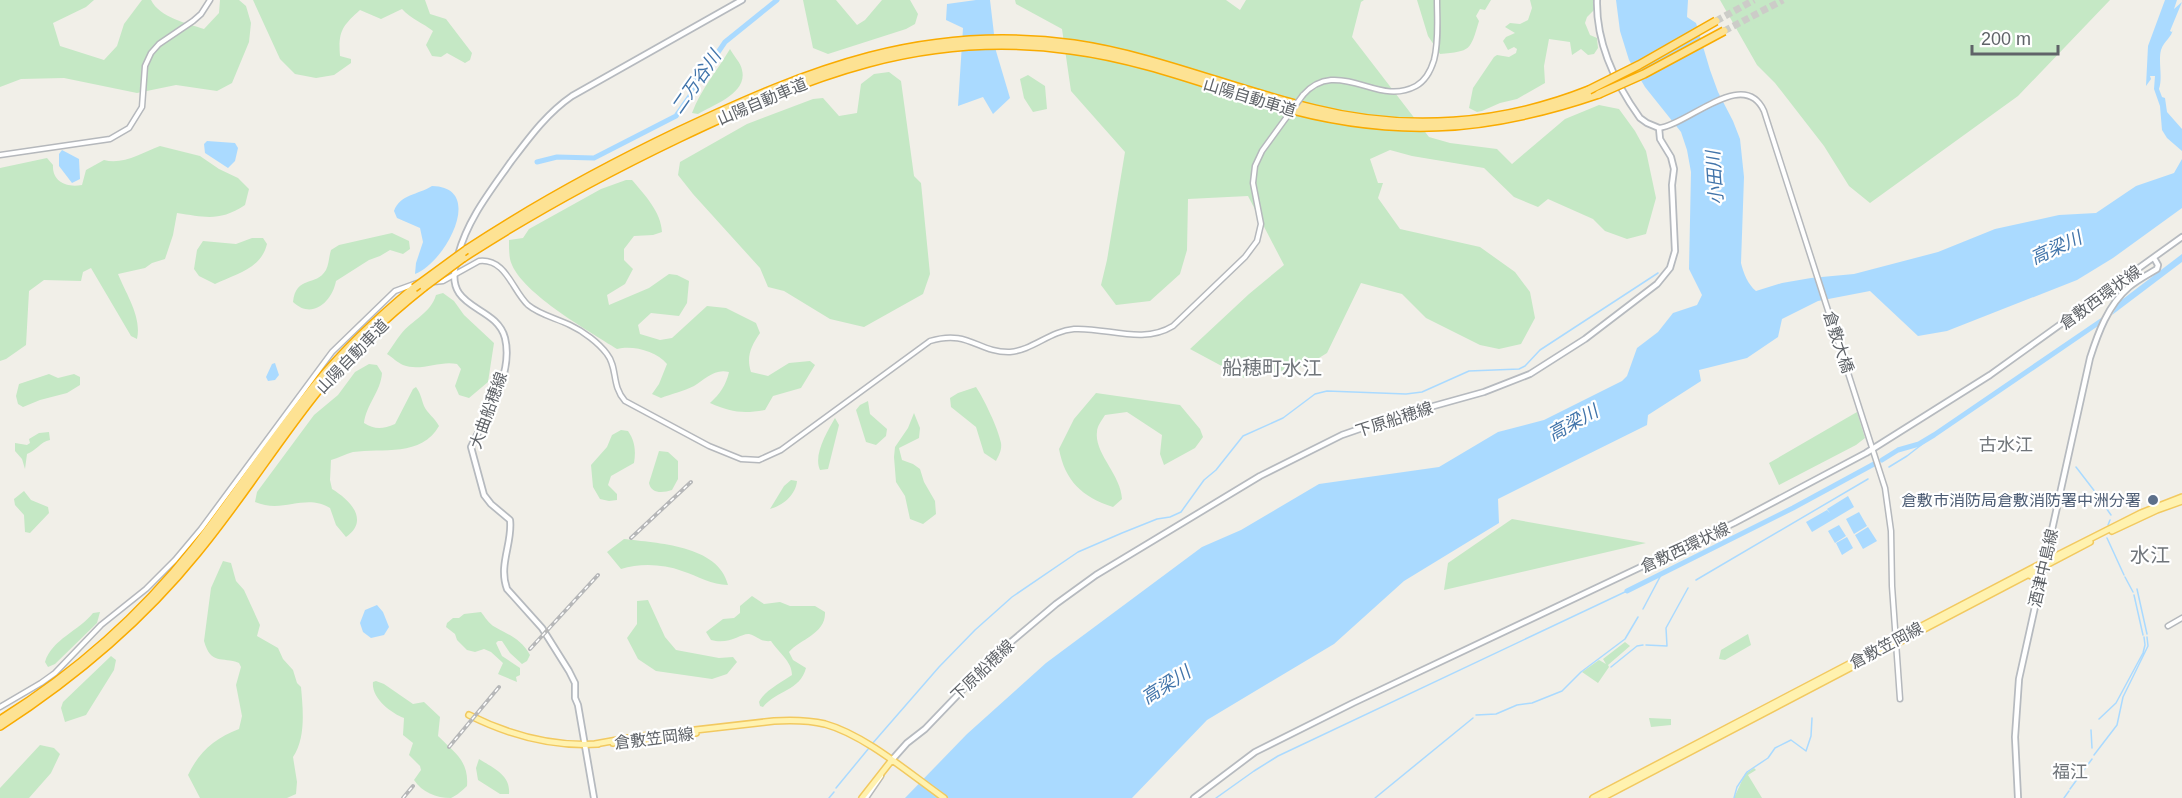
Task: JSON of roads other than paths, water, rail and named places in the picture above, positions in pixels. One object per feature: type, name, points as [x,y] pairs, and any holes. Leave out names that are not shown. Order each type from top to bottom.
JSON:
[{"type":"highway","name":"山陽自動車道","points":[[0,720],[80,663],[149,598],[193,549],[315,385],[366,330],[414,288],[466,250],[542,203],[621,160],[801,78],[859,58],[888,51],[947,44],[1018,42],[1073,44],[1158,63],[1313,109],[1390,122],[1442,123],[1495,117],[1542,106],[1589,90],[1639,65],[1716,21]]},
{"type":"highway","name":"山陽自動車道","points":[[1018,42],[1101,55],[1158,69],[1312,115],[1390,127],[1442,128],[1496,122],[1543,112],[1599,94],[1644,74],[1724,32]]},
{"type":"highway","name":"山陽自動車道","points":[[0,726],[44,697],[83,667],[146,610],[198,552],[320,388],[371,333],[424,287],[463,258],[571,193],[666,144],[747,107],[803,83],[860,64],[947,44]]},
{"type":"main road","points":[[453,275],[463,238],[477,208],[540,123],[554,109],[572,96],[742,0]]},
{"type":"main road","points":[[1597,0],[1599,27],[1610,68],[1640,118],[1647,123],[1661,127]]},
{"type":"main road","name":"下原船穂線","points":[[891,760],[925,729],[978,671],[1024,629],[1096,575],[1260,476],[1342,435],[1394,417],[1484,392],[1530,374],[1585,339],[1657,284],[1672,263],[1675,229],[1673,162],[1660,139],[1661,127]]},
{"type":"main road","name":"酒津中島線","points":[[2018,798],[2015,754],[2017,694],[2023,652],[2096,340],[2108,314],[2121,295],[2134,283],[2157,269],[2158,265],[2154,258],[2182,237]]},
{"type":"main road","name":"倉敷西環状線","points":[[1194,798],[1255,752],[1353,703],[1734,523],[1872,446],[1982,380],[2154,258]]},
{"type":"main road","name":"大曲船穂線","points":[[453,275],[460,296],[499,327],[506,343],[500,386],[471,447],[484,495],[510,520],[504,562],[507,589],[542,628],[575,683],[575,698],[594,798]]},
{"type":"main road","name":"倉敷笠岡線","points":[[1593,798],[2029,575],[2056,556],[2141,513],[2182,496]]},
{"type":"main road","name":"倉敷笠岡線","points":[[1602,798],[2043,565],[2157,510],[2182,501]]},
{"type":"main road","points":[[2047,546],[2050,554],[2056,556]]},
{"type":"main road","points":[[2029,575],[2036,578],[2039,585]]},
{"type":"main road","name":"倉敷笠岡線","points":[[469,715],[497,728],[533,739],[584,745],[667,738],[712,729],[792,720],[818,723],[848,733],[944,798]]},
{"type":"main road","points":[[865,797],[891,760]]},
{"type":"street","points":[[0,155],[110,139],[129,128],[142,107],[145,66],[151,53],[159,44],[201,14],[210,0]]},
{"type":"street","points":[[0,707],[41,683],[66,663],[100,625],[141,594],[175,560],[201,529],[325,360],[395,291],[412,284],[444,281],[479,261],[485,260],[496,264],[531,307],[576,328],[602,348],[610,358],[616,387],[625,401],[728,455],[759,460],[781,450],[930,341],[955,337],[994,350],[1009,352],[1028,348],[1067,330],[1142,335],[1162,332],[1173,326],[1245,257],[1257,241],[1261,224],[1253,183],[1255,166],[1262,151],[1303,95],[1315,85],[1330,80],[1395,93],[1407,90],[1422,81],[1434,60],[1437,0]]},
{"type":"street","name":"倉敷大橋","points":[[1661,127],[1679,122],[1720,99],[1737,94],[1748,95],[1762,106],[1887,498],[1891,531],[1900,699]]},
{"type":"street","points":[[2168,626],[2182,618]]},
{"type":"water","points":[[990,0],[996,51],[1010,98],[993,114],[983,97],[958,106],[963,28],[946,20],[947,4]]},
{"type":"water","points":[[1616,0],[1688,0],[1687,17],[1696,23],[1718,92],[1740,139],[1744,177],[1741,263],[1746,278],[1756,291],[1782,283],[1854,274],[1938,252],[1995,229],[2059,215],[2096,213],[2136,186],[2174,173],[2182,159],[2182,208],[2113,258],[2077,280],[1947,331],[1918,336],[1870,291],[1818,301],[1782,319],[1778,337],[1747,358],[1699,370],[1701,381],[1648,415],[1647,425],[1498,499],[1499,523],[1404,581],[1334,644],[1207,720],[1132,798],[905,798],[967,734],[1046,663],[1202,547],[1241,530],[1319,484],[1439,467],[1498,432],[1544,420],[1622,381],[1627,376],[1637,348],[1658,332],[1673,313],[1697,305],[1702,295],[1689,269],[1691,172],[1687,150],[1681,132],[1645,87],[1629,60],[1620,31]]},
{"type":"water","points":[[2165,0],[2177,0],[2174,9],[2182,2],[2170,31],[2172,32],[2170,37],[2161,50],[2159,89],[2162,97],[2165,98],[2167,112],[2182,129],[2182,151],[2167,138],[2162,130],[2160,106],[2154,89],[2155,76],[2150,76],[2151,79],[2146,86],[2148,46]]},
{"type":"water","points":[[207,141],[235,143],[238,148],[235,161],[228,168],[205,153],[204,144]]},
{"type":"water","points":[[62,150],[79,159],[80,179],[72,183],[59,166],[59,154]]},
{"type":"water","points":[[432,186],[448,190],[457,199],[458,212],[455,227],[448,242],[438,256],[415,274],[423,242],[420,228],[397,218],[394,211],[400,201]]},
{"type":"water","points":[[2182,254],[2182,262],[2112,315],[2119,302]]},
{"type":"water","points":[[275,363],[279,375],[275,380],[268,381],[266,377],[272,364]]},
{"type":"water","points":[[1848,496],[1854,507],[1812,532],[1806,522],[1827,510],[1830,513],[1827,509]]},
{"type":"water","points":[[1859,512],[1867,526],[1854,534],[1846,519]]},
{"type":"water","points":[[1839,525],[1846,536],[1835,543],[1828,531]]},
{"type":"water","points":[[1868,527],[1877,541],[1863,549],[1855,535]]},
{"type":"water","points":[[1847,537],[1853,548],[1842,555],[1836,543]]},
{"type":"water","points":[[377,605],[383,612],[389,627],[384,635],[371,638],[363,632],[360,623],[365,610]]},
{"type":"waterway","name":"二万谷川","points":[[537,162],[557,157],[594,158],[676,116],[690,96],[697,74],[710,64],[725,42],[777,0]]},
{"type":"waterway","points":[[872,744],[939,667],[1012,597],[1078,552],[1157,519],[1181,512],[1204,480],[1216,470],[1243,436],[1283,418],[1315,394],[1327,391],[1406,394],[1422,392],[1469,371],[1519,369],[1525,366],[1540,350],[1658,273]]},
{"type":"waterway","points":[[1882,460],[1898,450],[1919,444],[1934,435],[2101,321]]},
{"type":"waterway","points":[[1889,467],[1934,435]]},
{"type":"waterway","points":[[1627,591],[1793,508],[1874,464]]},
{"type":"waterway","points":[[2076,467],[2096,493]]},
{"type":"waterway","points":[[1696,580],[1868,479]]},
{"type":"waterway","points":[[2097,495],[2111,515]]},
{"type":"waterway","points":[[2108,525],[2110,520]]},
{"type":"waterway","points":[[2107,538],[2124,575]]},
{"type":"waterway","points":[[1643,609],[1661,575]]},
{"type":"waterway","points":[[2125,577],[2133,592]]},
{"type":"waterway","points":[[1646,645],[1667,646],[1666,628],[1688,588]]},
{"type":"waterway","points":[[2137,589],[2147,634]]},
{"type":"waterway","points":[[1216,798],[1278,756],[1627,591]]},
{"type":"waterway","points":[[2134,595],[2143,635]]},
{"type":"waterway","points":[[1476,715],[1496,714],[1562,691],[1581,672],[1625,639],[1638,617]]},
{"type":"waterway","points":[[2099,719],[2116,703],[2143,653],[2144,637]]},
{"type":"waterway","points":[[2094,755],[2117,725],[2123,697],[2148,646],[2147,637]]},
{"type":"waterway","points":[[1611,667],[1637,646],[1643,645]]},
{"type":"waterway","points":[[1375,798],[1473,718]]},
{"type":"waterway","points":[[1734,798],[1737,787],[1747,772],[1768,758],[1775,748],[1791,740],[1806,751],[1811,736],[1812,718]]},
{"type":"waterway","points":[[2091,730],[2092,748]]},
{"type":"waterway","points":[[836,788],[869,748]]},
{"type":"waterway","points":[[2070,789],[2092,759]]},
{"type":"waterway","points":[[2064,798],[2069,791]]},
{"type":"waterway","points":[[829,798],[834,792]]},
{"type":"tunnel","points":[[1716,21],[1754,0]]},
{"type":"tunnel","points":[[1724,31],[1783,0]]},
{"type":"railway","points":[[631,538],[691,482]]},
{"type":"railway","points":[[530,649],[598,575]]},
{"type":"railway","points":[[449,747],[499,687]]},
{"type":"railway","points":[[403,798],[413,786]]},
{"type":"place","name":"倉敷市消防局倉敷消防署中洲分署","points":[[2153,500]]},
{"type":"district","name":"船穂町水江","points":[[1272,368]]},
{"type":"district","name":"古水江","points":[[2006,445]]},
{"type":"district","name":"水江","points":[[2150,555]]},
{"type":"district","name":"福江","points":[[2070,772]]},
{"type":"water label","name":"小田川","points":[[1715,178]]},
{"type":"water label","name":"高梁川","points":[[2056,248]]},
{"type":"water label","name":"高梁川","points":[[1573,423]]},
{"type":"water label","name":"高梁川","points":[[1166,685]]}]
